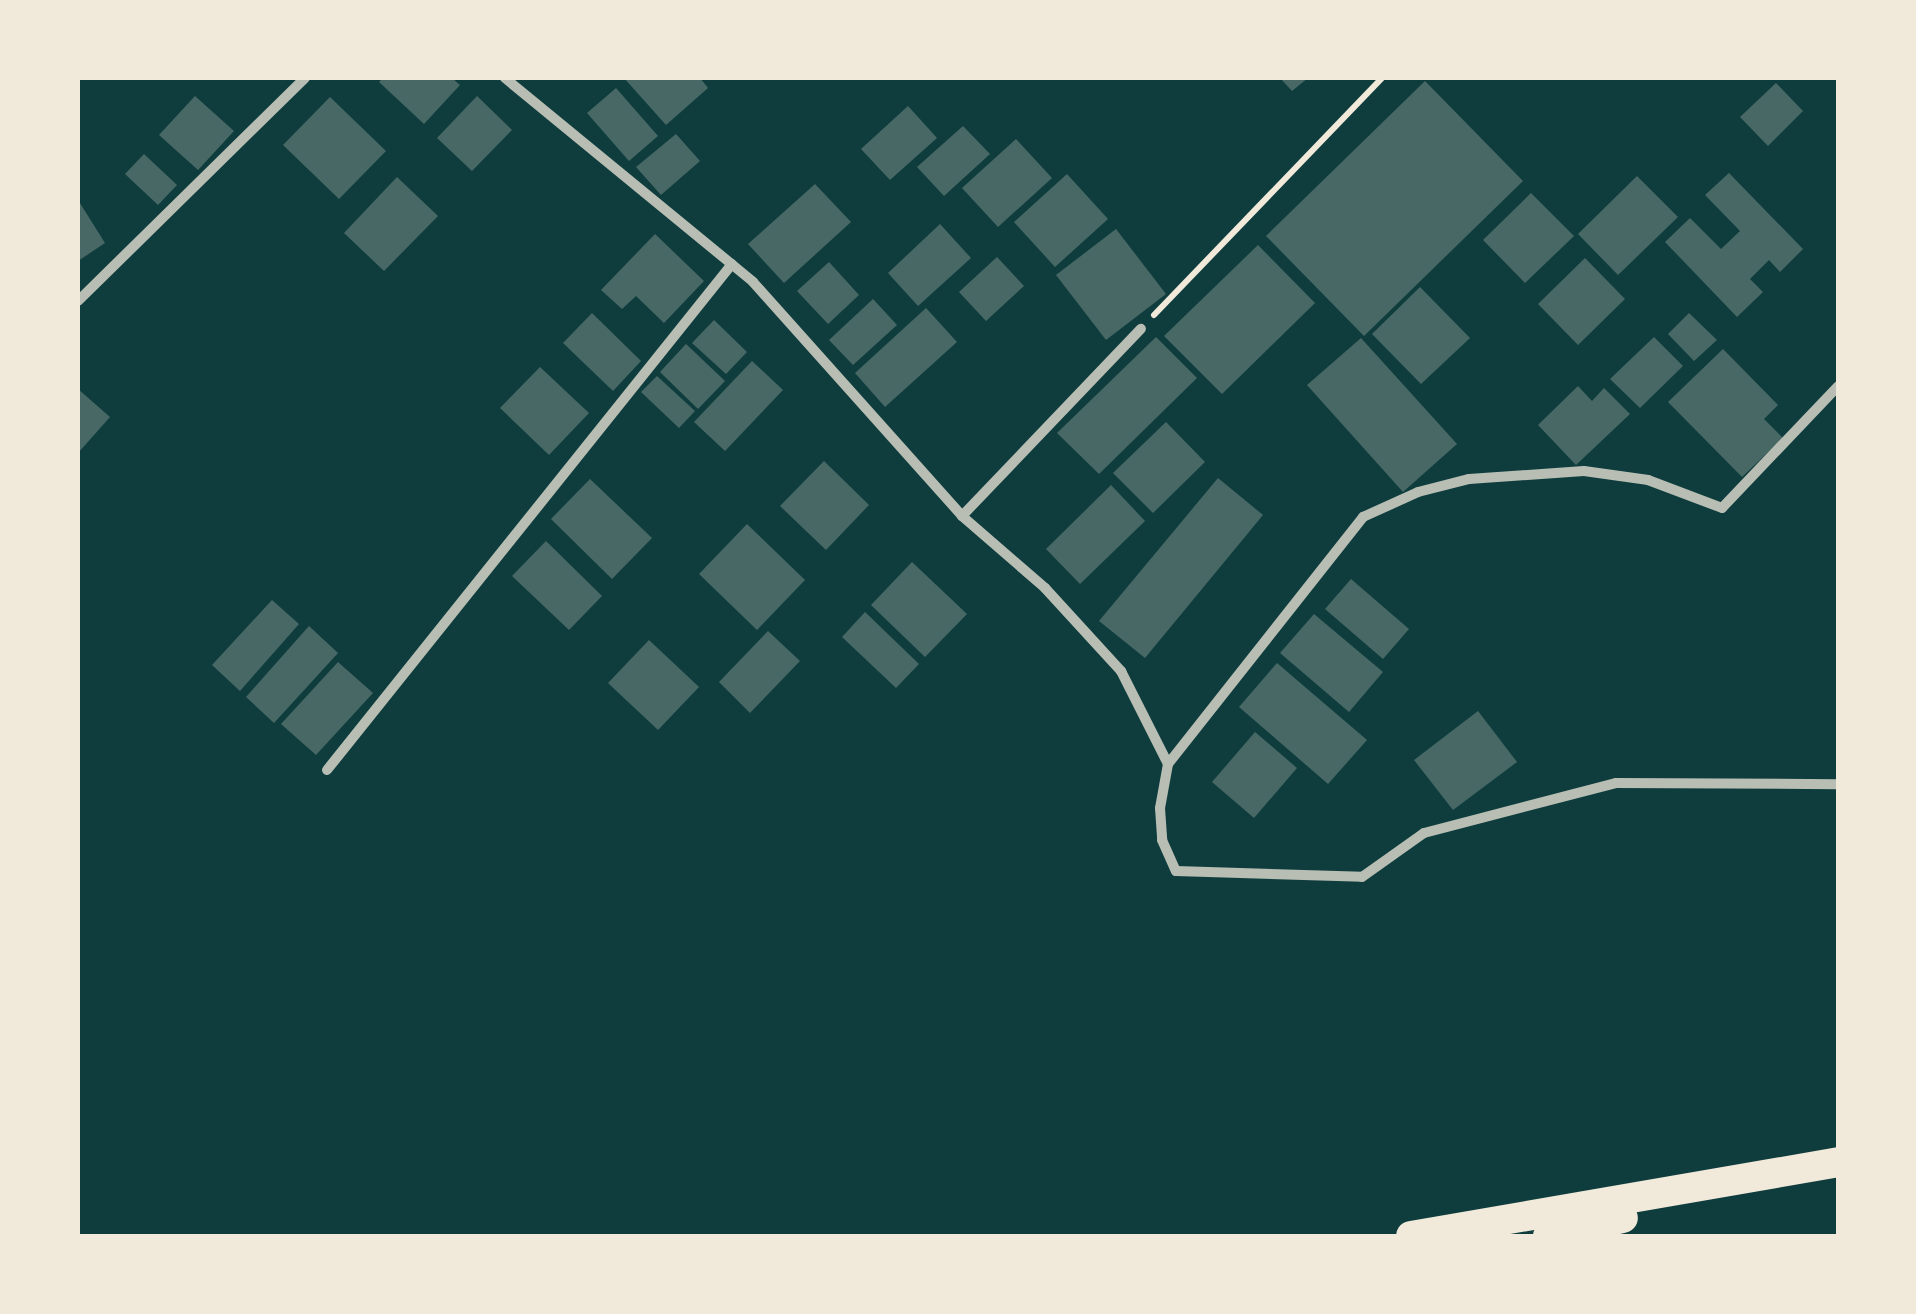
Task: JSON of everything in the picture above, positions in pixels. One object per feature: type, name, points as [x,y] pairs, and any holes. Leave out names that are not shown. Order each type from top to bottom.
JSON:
[{"type":"highway","points":[[1411,1236],[1838,1164]]},
{"type":"highway","points":[[1548,1236],[1838,1164]]},
{"type":"street","points":[[78,301],[305,78]]},
{"type":"street","points":[[505,78],[732,264],[962,516],[1045,588],[1121,671],[1168,764]]},
{"type":"street","points":[[327,770],[732,264]]},
{"type":"street","points":[[962,516],[1141,329]]},
{"type":"street","points":[[1838,386],[1722,508],[1648,480],[1584,471],[1468,479],[1418,492],[1363,517],[1168,764],[1160,808],[1162,840],[1176,871],[1362,877],[1424,833],[1616,783],[1838,784]]},
{"type":"path","points":[[1141,329],[1382,78]]},
{"type":"building","points":[[383,78],[452,78],[460,85],[424,124],[379,82]]},
{"type":"building","points":[[624,78],[700,78],[708,88],[666,125]]},
{"type":"building","points":[[1280,78],[1308,78],[1292,91]]},
{"type":"building","points":[[1425,81],[1523,181],[1364,336],[1266,236]]},
{"type":"building","points":[[1776,83],[1803,111],[1768,146],[1740,117]]},
{"type":"building","points":[[616,88],[658,136],[629,161],[587,113]]},
{"type":"building","points":[[195,96],[234,131],[198,170],[159,135]]},
{"type":"building","points":[[477,96],[512,130],[472,171],[437,138]]},
{"type":"building","points":[[330,97],[386,151],[339,199],[283,145]]},
{"type":"building","points":[[908,106],[937,138],[890,180],[861,149]]},
{"type":"building","points":[[963,126],[990,154],[944,196],[917,167]]},
{"type":"building","points":[[676,134],[700,161],[661,195],[636,167]]},
{"type":"building","points":[[1016,139],[1052,178],[998,227],[962,188]]},
{"type":"building","points":[[144,154],[177,185],[158,205],[125,174]]},
{"type":"building","points":[[1729,173],[1803,249],[1780,272],[1769,260],[1750,279],[1763,292],[1737,317],[1665,242],[1690,218],[1721,249],[1740,231],[1705,195]]},
{"type":"building","points":[[1067,174],[1108,219],[1055,267],[1014,222]]},
{"type":"building","points":[[1637,176],[1678,217],[1618,275],[1578,234]]},
{"type":"building","points":[[397,177],[438,216],[384,271],[344,233]]},
{"type":"building","points":[[815,184],[851,222],[784,283],[748,244]]},
{"type":"building","points":[[1531,193],[1574,236],[1525,283],[1483,240]]},
{"type":"building","points":[[78,200],[105,243],[78,261]]},
{"type":"building","points":[[940,224],[971,258],[918,306],[888,273]]},
{"type":"building","points":[[1116,229],[1166,294],[1106,340],[1056,275]]},
{"type":"building","points":[[655,234],[704,281],[664,323],[636,296],[622,309],[601,290]]},
{"type":"building","points":[[1258,245],[1315,303],[1222,394],[1164,336]]},
{"type":"building","points":[[997,257],[1024,286],[986,321],[959,292]]},
{"type":"building","points":[[1585,258],[1625,299],[1578,345],[1538,304]]},
{"type":"building","points":[[829,262],[859,295],[828,324],[797,291]]},
{"type":"building","points":[[1420,287],[1470,338],[1421,384],[1372,334]]},
{"type":"building","points":[[873,299],[897,325],[853,365],[829,340]]},
{"type":"building","points":[[926,308],[957,342],[885,407],[855,373]]},
{"type":"building","points":[[592,313],[641,361],[613,391],[563,343]]},
{"type":"building","points":[[1689,313],[1717,340],[1694,361],[1668,334]]},
{"type":"building","points":[[714,320],[747,352],[726,374],[692,343]]},
{"type":"building","points":[[1156,337],[1197,378],[1099,474],[1057,433]]},
{"type":"building","points":[[1654,337],[1683,366],[1640,408],[1610,379]]},
{"type":"building","points":[[1361,338],[1457,444],[1403,492],[1307,385]]},
{"type":"building","points":[[686,344],[725,381],[698,409],[660,372]]},
{"type":"building","points":[[1723,349],[1778,405],[1764,419],[1783,438],[1742,477],[1668,402]]},
{"type":"building","points":[[752,361],[783,390],[725,451],[694,422]]},
{"type":"building","points":[[540,367],[589,413],[549,455],[500,408]]},
{"type":"building","points":[[657,376],[695,411],[679,428],[641,392]]},
{"type":"building","points":[[1578,386],[1592,401],[1604,388],[1630,414],[1576,465],[1538,425]]},
{"type":"building","points":[[78,389],[110,417],[78,453]]},
{"type":"building","points":[[1166,422],[1205,462],[1153,513],[1113,473]]},
{"type":"building","points":[[824,461],[869,505],[826,550],[780,506]]},
{"type":"building","points":[[1218,478],[1263,515],[1145,658],[1099,621]]},
{"type":"building","points":[[590,479],[652,538],[612,579],[551,519]]},
{"type":"building","points":[[1111,485],[1145,521],[1080,584],[1046,549]]},
{"type":"building","points":[[747,524],[805,580],[757,630],[699,574]]},
{"type":"building","points":[[546,541],[602,596],[569,630],[512,576]]},
{"type":"building","points":[[912,562],[967,614],[925,657],[871,605]]},
{"type":"building","points":[[1351,579],[1409,629],[1383,659],[1325,609]]},
{"type":"building","points":[[272,600],[299,624],[240,691],[212,665]]},
{"type":"building","points":[[865,612],[919,664],[896,688],[842,637]]},
{"type":"building","points":[[1314,614],[1383,672],[1349,712],[1280,653]]},
{"type":"building","points":[[309,626],[338,653],[274,723],[246,697]]},
{"type":"building","points":[[768,631],[800,661],[750,713],[719,682]]},
{"type":"building","points":[[649,640],[699,687],[658,730],[608,683]]},
{"type":"building","points":[[338,662],[373,693],[316,755],[281,724]]},
{"type":"building","points":[[1277,663],[1367,740],[1328,784],[1239,707]]},
{"type":"building","points":[[1478,711],[1517,762],[1453,810],[1414,760]]},
{"type":"building","points":[[1255,732],[1297,768],[1254,818],[1212,782]]}]
